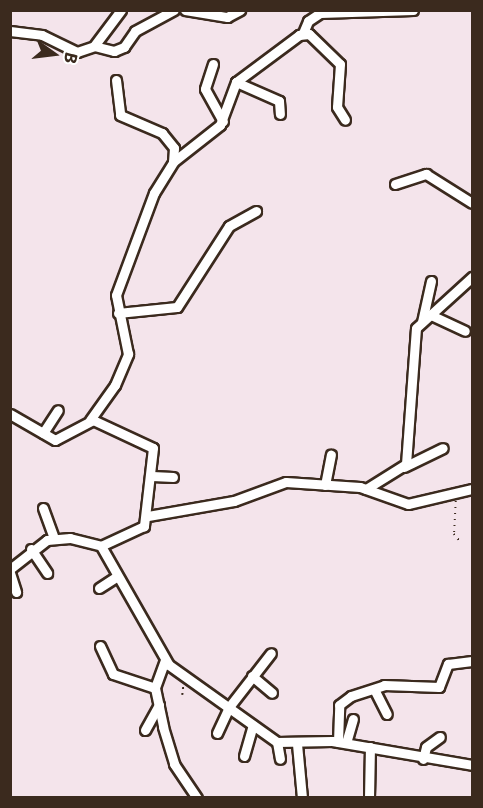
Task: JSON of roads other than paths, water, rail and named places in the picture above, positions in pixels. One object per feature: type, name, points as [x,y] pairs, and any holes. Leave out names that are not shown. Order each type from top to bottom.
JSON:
[{"type":"street","points":[[10,31],[42,35],[77,52],[94,46],[122,10]]},
{"type":"street","points":[[94,46],[114,51],[124,47],[135,31],[174,10]]},
{"type":"street","points":[[185,10],[227,16],[240,10]]},
{"type":"street","points":[[10,414],[62,441],[90,420],[115,386],[128,354],[118,313],[117,288],[153,193],[173,162],[223,121],[236,82],[303,33],[308,21],[320,13],[413,10]]},
{"type":"street","points":[[303,33],[340,64],[337,107],[345,120]]},
{"type":"street","points":[[213,64],[204,89],[223,121]]},
{"type":"street","points":[[116,80],[120,115],[162,133],[174,148],[173,162]]},
{"type":"street","points":[[236,82],[279,101],[280,114]]},
{"type":"street","points":[[395,184],[426,174],[472,203]]},
{"type":"street","points":[[118,313],[177,307],[229,226],[256,211]]},
{"type":"street","points":[[422,322],[433,316],[472,277]]},
{"type":"street","points":[[404,467],[415,332],[422,322],[431,281]]},
{"type":"street","points":[[433,316],[465,331]]},
{"type":"street","points":[[43,433],[58,410]]},
{"type":"street","points":[[10,569],[31,549],[54,539],[101,546],[135,535],[148,516],[153,448],[146,440],[90,420]]},
{"type":"street","points":[[366,489],[443,448]]},
{"type":"street","points":[[325,485],[331,455]]},
{"type":"street","points":[[152,476],[173,477]]},
{"type":"street","points":[[148,516],[234,501],[286,482],[366,489],[408,504],[455,495],[472,489]]},
{"type":"street","points":[[43,508],[54,539]]},
{"type":"street","points":[[101,546],[116,577],[165,660],[277,742],[297,744],[342,742],[423,759],[472,765]]},
{"type":"street","points":[[31,549],[47,573]]},
{"type":"street","points":[[10,573],[16,592]]},
{"type":"street","points":[[99,588],[116,577]]},
{"type":"street","points":[[100,646],[113,674],[155,688]]},
{"type":"street","points":[[217,733],[229,707],[272,653]]},
{"type":"street","points":[[165,660],[155,688],[174,764],[197,798]]},
{"type":"street","points":[[342,742],[339,705],[374,689],[439,687],[448,664],[472,660]]},
{"type":"street","points":[[252,676],[272,693]]},
{"type":"street","points":[[374,689],[387,714]]},
{"type":"street","points":[[145,730],[159,705]]},
{"type":"street","points":[[342,742],[353,719]]},
{"type":"street","points":[[244,756],[253,725]]},
{"type":"street","points":[[423,759],[426,747],[440,737]]},
{"type":"street","points":[[277,742],[280,759]]},
{"type":"street","points":[[297,744],[302,798]]},
{"type":"street","points":[[369,798],[370,747]]}]
